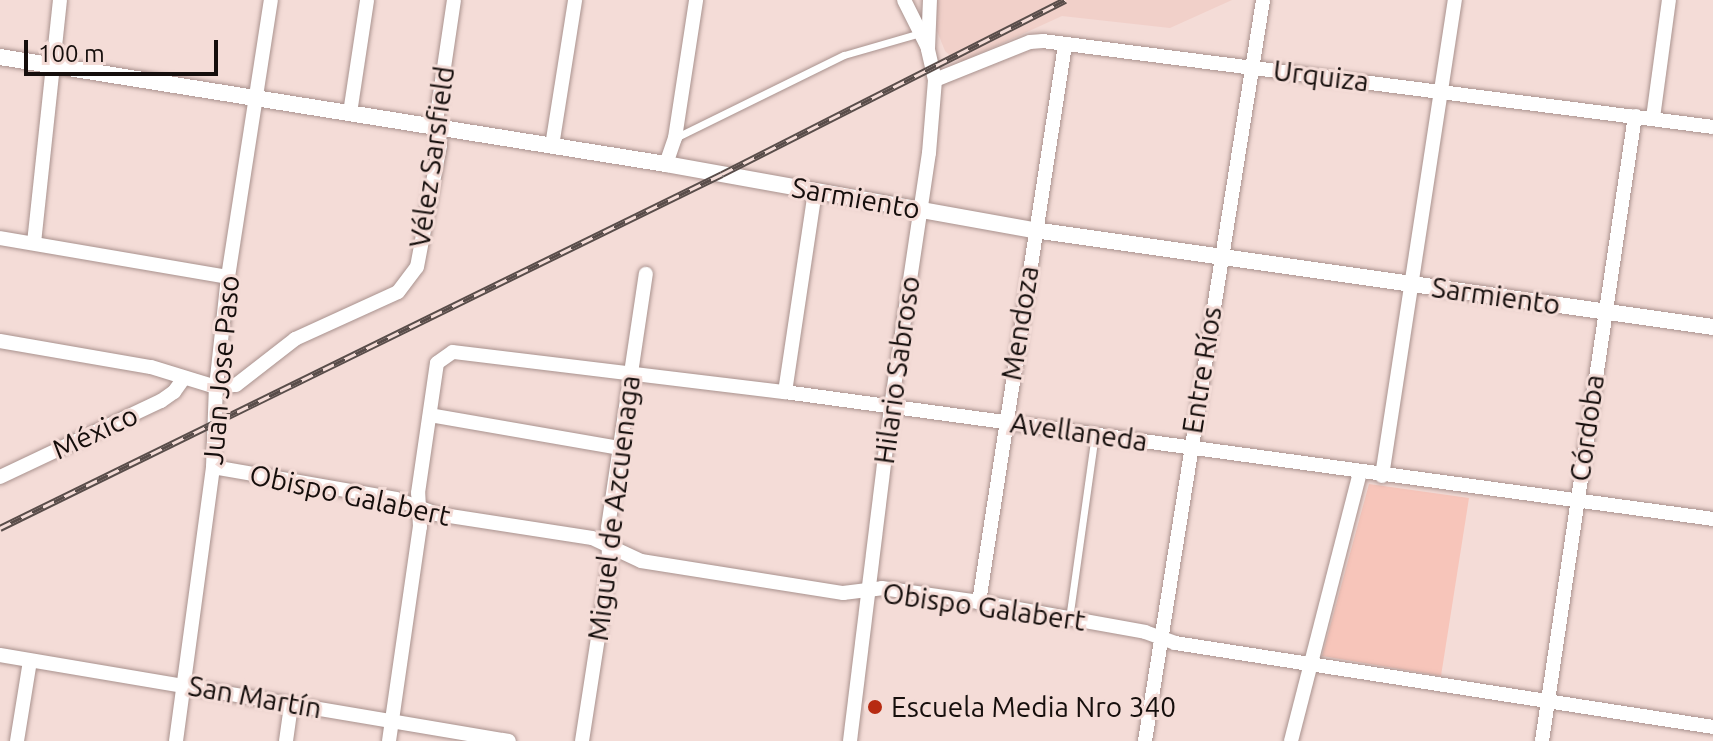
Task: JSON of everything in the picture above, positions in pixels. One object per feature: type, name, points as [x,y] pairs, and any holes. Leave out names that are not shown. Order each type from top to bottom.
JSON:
[{"type":"street","points":[[34,243],[60,0]]},
{"type":"street","name":"Juan Jose Paso","points":[[176,741],[213,467],[216,387],[228,277],[271,0]]},
{"type":"street","points":[[350,113],[367,0]]},
{"type":"street","name":"Vélez Sarsfield","points":[[216,387],[243,383],[295,339],[398,292],[411,279],[417,267],[440,145],[438,127],[454,0]]},
{"type":"street","points":[[552,146],[575,0]]},
{"type":"street","points":[[666,164],[675,138],[696,0]]},
{"type":"street","points":[[904,0],[928,49]]},
{"type":"street","name":"Hilario Sabroso","points":[[850,741],[935,80],[928,49],[930,0]]},
{"type":"street","name":"Entre Ríos","points":[[1145,741],[1189,447],[1263,0]]},
{"type":"street","points":[[1382,476],[1455,0]]},
{"type":"street","points":[[1653,118],[1669,0]]},
{"type":"street","name":"Urquiza","points":[[935,80],[1030,42],[1442,90],[1713,127]]},
{"type":"street","name":"Mendoza","points":[[979,602],[1034,230],[1065,45]]},
{"type":"street","name":"Sarmiento","points":[[0,57],[666,164],[1034,230],[1713,327]]},
{"type":"street","name":"Córdoba","points":[[1542,741],[1635,116]]},
{"type":"street","points":[[785,392],[815,191]]},
{"type":"street","points":[[0,238],[228,277]]},
{"type":"street","name":"Miguel de Azcuenaga","points":[[582,741],[609,547],[608,527],[646,274]]},
{"type":"street","points":[[0,341],[151,367],[216,387]]},
{"type":"street","name":"Avellaneda","points":[[430,415],[437,363],[444,355],[453,352],[785,392],[1713,519]]},
{"type":"street","name":"México","points":[[0,477],[161,401],[174,392],[183,379]]},
{"type":"street","points":[[389,741],[420,527],[418,493],[430,415],[619,448]]},
{"type":"street","name":"Obispo Galabert","points":[[213,467],[592,538],[641,561],[843,593],[882,588],[979,602],[1160,637],[1175,643],[1309,666],[1713,727]]},
{"type":"street","points":[[1291,741],[1360,473]]},
{"type":"street","name":"San Martín","points":[[0,655],[509,741]]},
{"type":"street","points":[[17,741],[30,661]]},
{"type":"street","points":[[286,741],[291,704]]},
{"type":"lane","points":[[675,138],[844,55],[920,33]]},
{"type":"lane","points":[[1069,619],[1095,435]]},
{"type":"shaded area","points":[[937,0],[1232,0],[1170,28],[1062,16],[963,61],[955,60],[945,51],[937,31]]},
{"type":"shaded area","points":[[1369,484],[1469,498],[1441,676],[1322,656]]},
{"type":"railway","points":[[0,528],[722,174],[1065,0]]},
{"type":"place","name":"Escuela Media Nro 340","points":[[875,707]]}]
